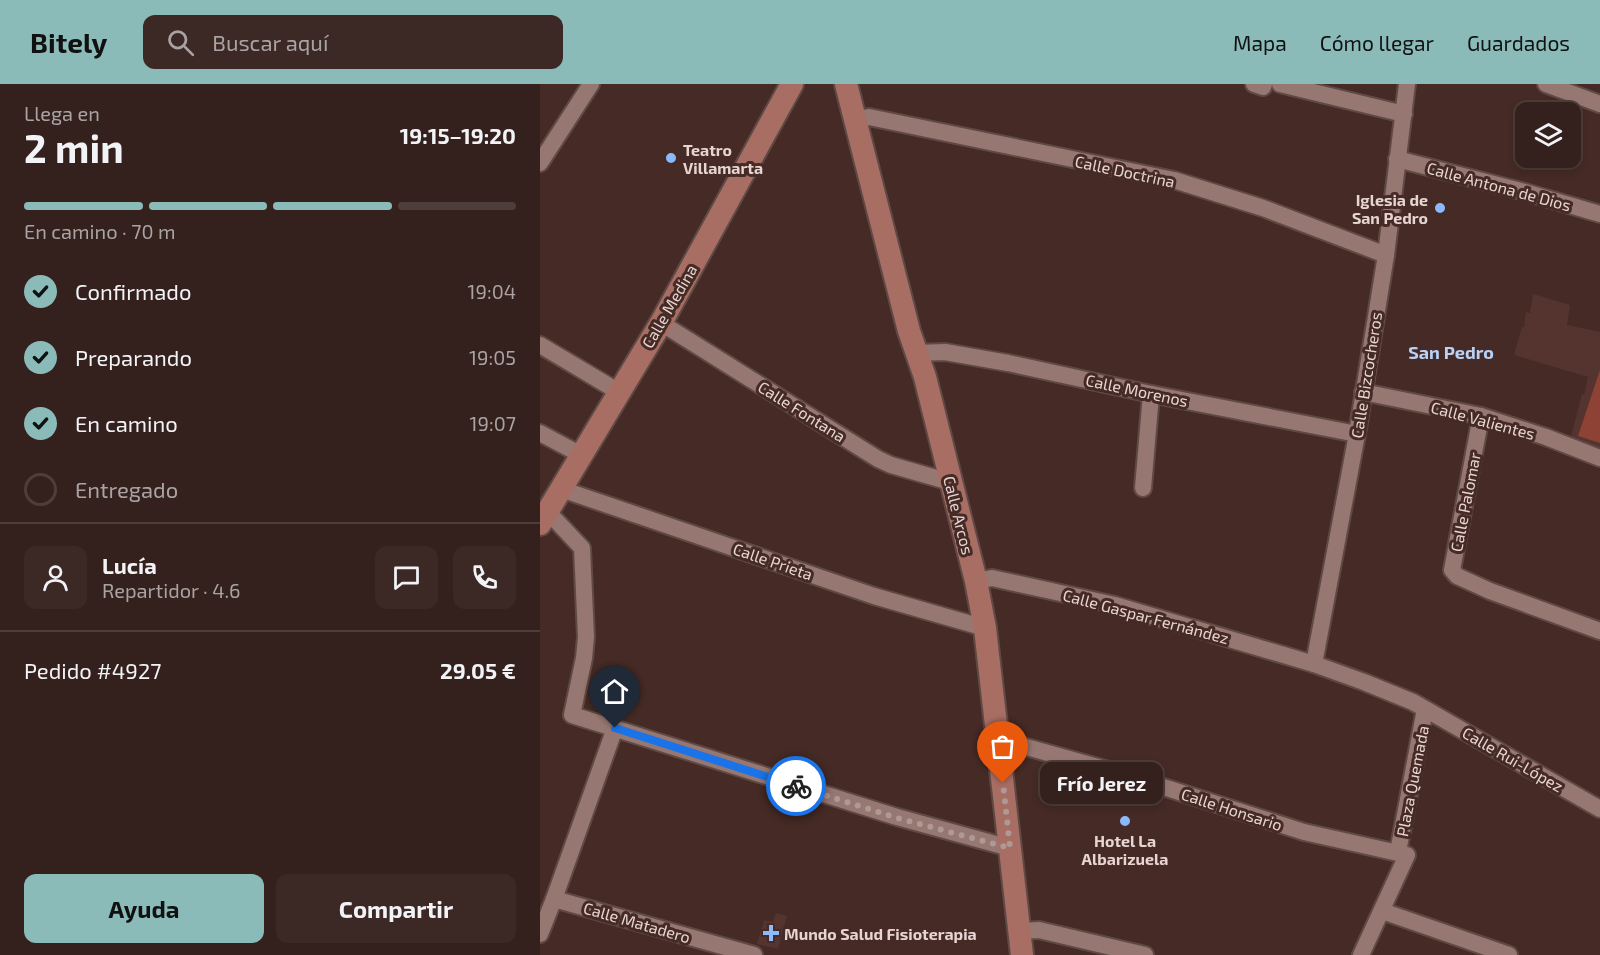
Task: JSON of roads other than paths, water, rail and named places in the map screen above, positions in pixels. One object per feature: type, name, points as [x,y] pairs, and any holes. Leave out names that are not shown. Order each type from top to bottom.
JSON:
[{"type":"street","points":[[540,163],[591,84]]},
{"type":"street","name":"Calle Medina","points":[[544,518],[661,323],[792,84]]},
{"type":"street","name":"Calle Arcos","points":[[846,84],[909,331],[925,377],[976,581],[985,628],[1022,955]]},
{"type":"street","name":"Calle Bizcocheros","points":[[1314,664],[1357,434],[1386,255],[1407,84]]},
{"type":"street","points":[[1546,84],[1600,104]]},
{"type":"street","points":[[1265,85],[1404,114]]},
{"type":"street","name":"Calle Doctrina","points":[[856,120],[869,117],[1174,180],[1263,208],[1386,255]]},
{"type":"street","name":"Calle Antona de Dios","points":[[1397,159],[1600,214]]},
{"type":"street","name":"Calle Fontana","points":[[661,323],[878,459],[950,482]]},
{"type":"street","points":[[540,345],[619,392]]},
{"type":"street","name":"Calle Morenos","points":[[917,353],[945,352],[1008,363],[1151,394],[1357,434]]},
{"type":"street","name":"Calle Valientes","points":[[1363,392],[1481,416],[1546,437],[1600,458]]},
{"type":"street","points":[[1143,488],[1151,394]]},
{"type":"street","name":"Calle Palomar","points":[[1481,416],[1452,570],[1457,576],[1490,591],[1600,631]]},
{"type":"street","points":[[540,433],[572,450]]},
{"type":"street","name":"Calle Prieta","points":[[561,489],[874,596],[985,628]]},
{"type":"street","points":[[544,518],[582,548],[586,637],[572,715],[897,818],[1010,848]]},
{"type":"street","name":"Calle Gaspar Fernández","points":[[976,581],[992,578],[1115,605],[1314,664],[1413,702],[1425,709]]},
{"type":"street","name":"Calle Rui-López","points":[[1425,709],[1600,809]]},
{"type":"street","name":"Plaza Quemada","points":[[1382,911],[1407,855],[1398,852],[1425,709]]},
{"type":"street","points":[[540,934],[555,899],[615,728]]},
{"type":"street","name":"Calle Honsario","points":[[998,739],[1124,774],[1304,831],[1398,852]]},
{"type":"street","name":"Calle Matadero","points":[[555,899],[754,955]]},
{"type":"street","points":[[1361,955],[1382,911],[1509,955]]},
{"type":"street","points":[[1019,931],[1039,930],[1145,955]]},
{"type":"place","name":"Teatro Villamarta","points":[[671,158]]},
{"type":"place","name":"Iglesia de San Pedro","points":[[1440,208]]},
{"type":"place","name":"Frío Jerez","points":[[1003,783]]},
{"type":"place","name":"Hotel La Albarizuela","points":[[1125,821]]},
{"type":"place","name":"Mundo Salud Fisioterapia","points":[[771,933]]},
{"type":"district","name":"San Pedro","points":[[1451,352]]}]
